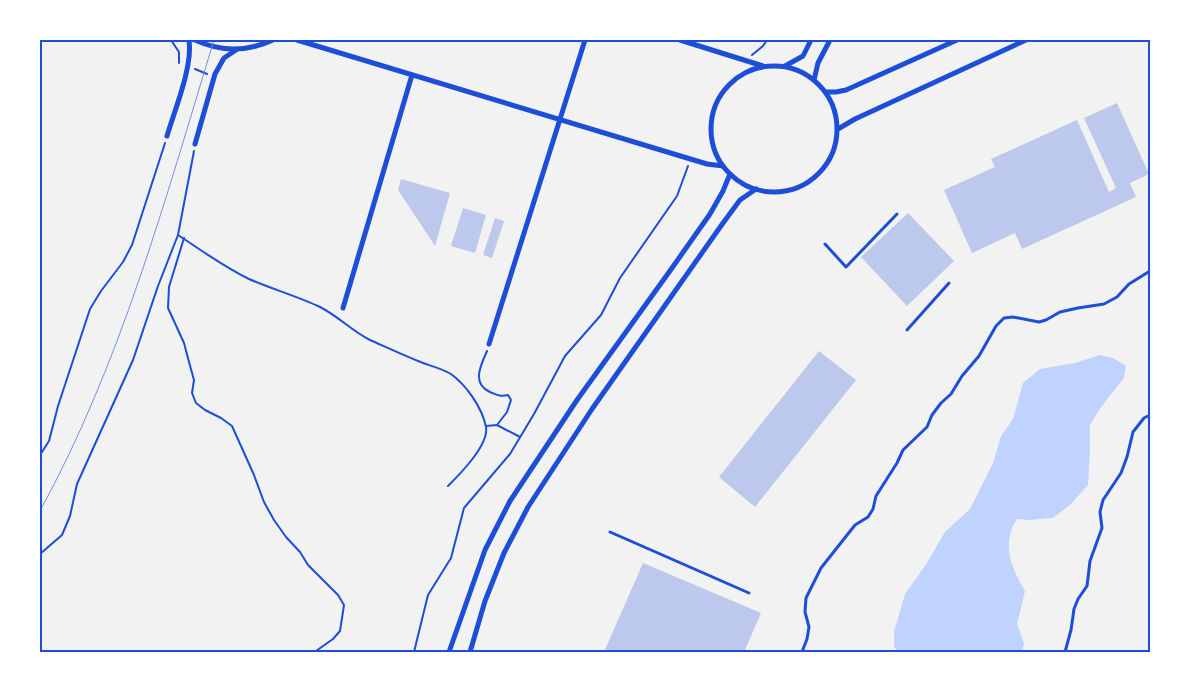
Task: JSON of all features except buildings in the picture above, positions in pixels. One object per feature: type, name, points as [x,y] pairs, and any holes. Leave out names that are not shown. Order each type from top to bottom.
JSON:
[{"type":"street","points":[[167,136],[188,67],[191,51],[190,40]]},
{"type":"street","points":[[195,40],[212,47],[236,50],[260,46],[273,40]]},
{"type":"street","points":[[297,40],[707,164],[723,166]]},
{"type":"street","points":[[490,344],[585,40]]},
{"type":"street","points":[[680,40],[764,66],[784,66],[814,80],[826,92],[835,110],[838,129],[835,146],[828,162],[816,176],[799,187],[781,192],[756,189],[740,182],[723,166],[714,147],[712,122],[718,101],[730,84],[745,73],[764,66]]},
{"type":"street","points":[[784,66],[802,56],[811,40]]},
{"type":"street","points":[[814,80],[818,63],[830,40]]},
{"type":"street","points":[[826,92],[846,90],[957,40]]},
{"type":"street","points":[[838,129],[855,119],[1026,40]]},
{"type":"street","points":[[195,144],[214,76],[224,58],[236,50]]},
{"type":"street","points":[[343,308],[412,75]]},
{"type":"street","points":[[449,652],[485,550],[510,500],[576,400],[704,221],[724,191],[730,174]]},
{"type":"street","points":[[470,652],[485,601],[504,554],[528,507],[592,409],[723,223],[740,200],[756,189]]},
{"type":"lane","points":[[825,244],[846,267],[897,214]]},
{"type":"lane","points":[[802,652],[808,639],[809,627],[805,612],[806,598],[821,568],[855,525],[868,517],[873,509],[876,496],[903,450],[927,427],[932,415],[951,394],[962,376],[979,356],[996,326],[1004,318],[1013,317],[1039,322],[1060,312],[1104,304],[1117,297],[1129,284],[1150,272]]},
{"type":"lane","points":[[907,330],[949,283]]},
{"type":"lane","points":[[1065,652],[1074,609],[1078,599],[1088,586],[1090,561],[1102,528],[1100,512],[1103,500],[1120,473],[1127,457],[1133,432],[1144,418],[1150,415]]},
{"type":"lane","points":[[610,532],[749,593]]},
{"type":"path","points":[[171,40],[179,52],[179,63],[214,76]]},
{"type":"path","points":[[746,60],[763,46],[767,40]]},
{"type":"path","points":[[40,455],[52,434],[58,406],[90,309],[123,262],[132,245],[167,136]]},
{"type":"path","points":[[40,554],[62,535],[70,516],[77,484],[133,360],[158,286],[178,235],[195,144]]},
{"type":"path","points":[[414,652],[428,595],[451,558],[464,508],[510,454],[565,356],[601,315],[620,278],[677,196],[691,159]]},
{"type":"path","points":[[178,235],[249,278],[326,310],[363,336],[396,352],[450,373],[467,390],[477,405],[486,426],[485,436],[478,451],[448,486]]},
{"type":"path","points":[[184,238],[169,287],[168,308],[184,343],[190,362],[194,380],[192,393],[196,403],[232,426],[254,474],[264,502],[274,520],[308,565],[338,595],[344,605],[340,631],[334,639],[316,651],[311,652]]},
{"type":"path","points":[[490,344],[479,371],[479,383],[486,390],[500,397],[508,395],[512,400],[507,412],[497,425]]},
{"type":"path","points":[[486,426],[497,425],[520,437]]},
{"type":"water","points":[[1100,355],[1113,358],[1126,366],[1124,378],[1101,407],[1090,425],[1088,485],[1070,505],[1053,518],[1017,519],[1012,528],[1009,546],[1010,555],[1012,564],[1025,591],[1017,624],[1024,643],[1022,652],[898,652],[894,647],[894,632],[905,594],[925,566],[945,532],[970,509],[993,463],[1001,436],[1013,419],[1023,383],[1040,369],[1075,363]]},
{"type":"tram line","points":[[40,511],[69,455],[118,339],[159,220],[214,40]]}]
